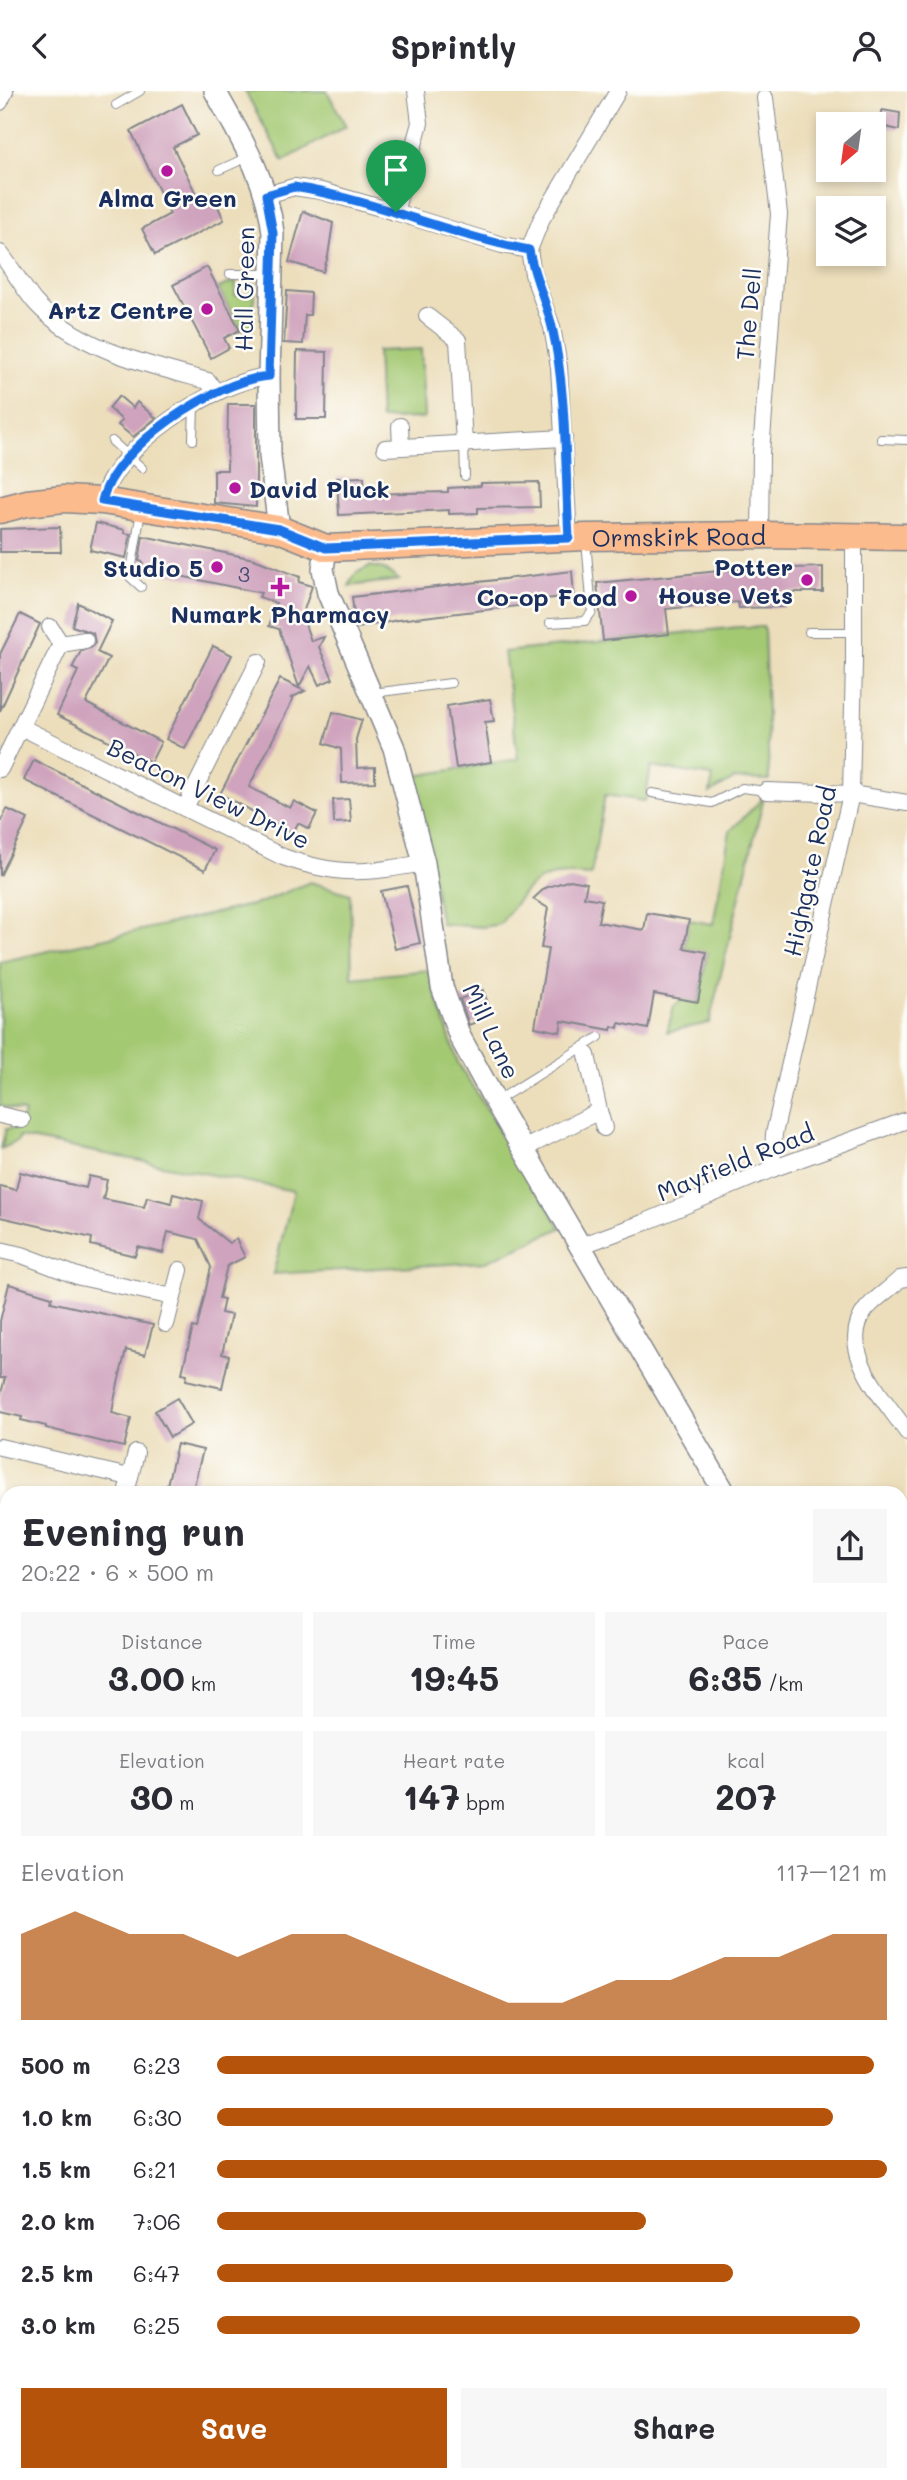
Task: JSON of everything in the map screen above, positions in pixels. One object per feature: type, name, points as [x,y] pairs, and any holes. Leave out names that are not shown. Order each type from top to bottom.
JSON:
[{"type":"main road","points":[[0,510],[27,503],[64,499],[102,501],[279,529],[326,548]]},
{"type":"main road","name":"Ormskirk Road","points":[[326,548],[577,537],[907,537]]},
{"type":"street","points":[[215,91],[250,156],[266,195]]},
{"type":"street","points":[[396,212],[420,123],[416,91]]},
{"type":"street","points":[[577,537],[564,438],[559,367],[552,327],[533,274],[529,250],[541,220],[618,91]]},
{"type":"street","name":"The Dell","points":[[760,535],[761,453],[779,214],[765,98]]},
{"type":"street","name":"Hall Green","points":[[279,529],[270,456],[273,233],[266,195],[294,187],[344,197],[502,245],[529,250]]},
{"type":"street","points":[[0,253],[34,300],[74,332],[117,352],[208,381],[216,393]]},
{"type":"street","points":[[427,316],[458,340],[464,443]]},
{"type":"street","points":[[102,501],[105,486],[129,456],[177,413],[216,393],[256,377],[269,376]]},
{"type":"street","points":[[400,426],[393,447],[564,438]]},
{"type":"street","name":"Highgate Road","points":[[772,1169],[774,1134],[851,794],[854,536]]},
{"type":"street","name":"Mill Lane","points":[[326,548],[323,569],[328,593],[394,748],[424,863],[442,988],[460,1037],[721,1486]]},
{"type":"street","points":[[50,627],[61,644]]},
{"type":"street","points":[[61,644],[85,640]]},
{"type":"street","points":[[0,769],[61,644]]},
{"type":"street","points":[[185,808],[258,662]]},
{"type":"street","name":"Beacon View Drive","points":[[21,727],[283,857],[312,867],[369,873],[424,863]]},
{"type":"street","points":[[766,791],[851,794],[907,803]]},
{"type":"street","points":[[587,1055],[604,1128]]},
{"type":"street","points":[[523,1149],[600,1111]]},
{"type":"street","points":[[0,1115],[22,1120]]},
{"type":"street","name":"Mayfield Road","points":[[580,1246],[772,1169],[907,1120]]},
{"type":"street","points":[[0,1250],[22,1255],[80,1277],[173,1297]]},
{"type":"street","points":[[166,1324],[180,1270]]},
{"type":"street","points":[[907,1278],[900,1279],[866,1309],[854,1335],[860,1363],[907,1432]]},
{"type":"street","points":[[0,1447],[128,1485],[136,1453]]},
{"type":"lane","points":[[116,105],[140,91]]},
{"type":"lane","points":[[219,170],[250,156]]},
{"type":"lane","points":[[230,274],[271,274]]},
{"type":"lane","points":[[193,440],[194,404]]},
{"type":"lane","points":[[881,439],[907,440]]},
{"type":"lane","points":[[112,441],[142,468]]},
{"type":"lane","points":[[464,443],[465,476]]},
{"type":"lane","points":[[141,507],[130,576],[141,587]]},
{"type":"lane","points":[[550,624],[585,621],[592,612],[577,537]]},
{"type":"lane","points":[[809,632],[854,632]]},
{"type":"lane","points":[[370,693],[451,683]]},
{"type":"lane","points":[[652,793],[712,803],[742,789],[766,791]]},
{"type":"lane","points":[[495,1101],[598,1037]]},
{"type":"green space","points":[[245,91],[327,91],[346,126],[283,161]]},
{"type":"green space","points":[[236,281],[235,295],[250,296],[251,282],[255,282],[252,330],[240,330],[218,288]]},
{"type":"green space","points":[[421,349],[424,418],[380,419],[377,351]]},
{"type":"green space","points":[[370,566],[384,569],[399,580],[349,586],[356,573]]},
{"type":"green space","points":[[739,627],[764,627],[769,780],[734,779],[710,793],[713,776],[651,767],[645,801],[605,795],[591,875],[558,875],[536,882],[519,898],[500,924],[483,927],[441,924],[415,776],[518,759],[504,652]]},
{"type":"green space","points":[[764,797],[709,1023],[667,1032],[674,1006],[683,999],[699,1001],[707,953],[684,948],[689,920],[713,924],[730,831]]},
{"type":"green space","points":[[310,882],[350,894],[352,978],[428,970],[458,1063],[561,1228],[486,1262],[273,1274],[294,1191],[19,1137],[18,1141],[1,1149],[6,1129],[20,1128],[24,1112],[0,1106],[0,962],[260,903]]},
{"type":"building","name":"Alma Green","points":[[182,104],[197,135],[173,147],[200,202],[213,195],[224,220],[155,255],[142,229],[170,214],[131,131]]},
{"type":"building","points":[[882,110],[900,113],[899,130],[886,127],[886,112]]},
{"type":"building","points":[[303,211],[333,223],[323,272],[289,262]]},
{"type":"building","name":"Artz Centre","points":[[207,267],[240,330],[224,338],[229,348],[211,358],[173,285]]},
{"type":"building","points":[[287,291],[311,293],[310,315],[305,315],[303,344],[284,343]]},
{"type":"building","points":[[297,351],[327,352],[326,419],[296,419]]},
{"type":"building","points":[[119,396],[133,408],[137,402],[156,418],[133,437],[118,425],[122,420],[109,408]]},
{"type":"building","points":[[228,404],[256,404],[256,507],[214,503],[214,470],[227,470]]},
{"type":"building","points":[[364,477],[365,494],[448,492],[448,488],[481,486],[481,483],[539,482],[540,507],[478,508],[478,513],[449,514],[449,510],[339,515],[337,478]]},
{"type":"building","points":[[96,523],[131,534],[126,558],[90,550]]},
{"type":"building","points":[[60,527],[61,552],[0,552],[0,529]]},
{"type":"building","points":[[143,536],[254,559],[300,577],[299,582],[312,586],[302,616],[311,641],[324,637],[319,647],[333,679],[319,685],[310,666],[299,687],[279,629],[269,626],[276,603],[259,597],[261,593],[142,568],[143,562],[139,561]]},
{"type":"building","points":[[823,567],[823,592],[784,592],[785,607],[739,608],[738,602],[666,609],[669,634],[603,641],[597,583],[730,570]]},
{"type":"building","points":[[572,571],[574,596],[534,600],[535,604],[398,620],[357,628],[355,624],[352,597]]},
{"type":"building","points":[[78,603],[112,621],[97,652],[109,658],[86,703],[161,742],[151,762],[57,715],[78,671],[72,668],[81,651],[91,648],[95,643],[93,633],[72,626]]},
{"type":"building","points":[[20,614],[40,624],[0,711],[0,654]]},
{"type":"building","points":[[213,646],[232,655],[185,749],[166,739]]},
{"type":"building","points":[[280,679],[305,691],[291,698],[293,699],[249,787],[290,808],[294,801],[317,813],[309,829],[298,823],[293,833],[220,794]]},
{"type":"building","points":[[490,699],[494,721],[485,722],[491,762],[456,768],[447,706]]},
{"type":"building","points":[[333,712],[362,720],[356,739],[357,768],[375,767],[375,782],[342,783],[341,749],[324,743]]},
{"type":"building","points":[[34,760],[215,850],[205,870],[24,780]]},
{"type":"building","points":[[349,799],[351,822],[334,823],[333,800]]},
{"type":"building","points":[[7,809],[28,819],[0,876],[0,823]]},
{"type":"building","points":[[570,880],[587,883],[584,897],[602,900],[598,922],[644,930],[647,913],[689,920],[684,948],[707,952],[698,1002],[654,994],[648,1029],[619,1023],[618,1028],[612,1026],[611,1030],[562,1021],[560,1032],[535,1027],[548,949],[541,948],[548,908],[533,899],[545,888]]},
{"type":"building","points":[[407,886],[420,943],[395,949],[381,891]]},
{"type":"building","points":[[483,990],[489,1006],[478,1010],[481,1020],[469,1025],[460,999]]},
{"type":"building","points":[[20,1172],[86,1188],[89,1176],[107,1180],[103,1199],[144,1207],[147,1197],[171,1203],[173,1194],[203,1201],[199,1219],[229,1243],[236,1239],[245,1257],[227,1266],[219,1298],[224,1299],[221,1313],[231,1315],[222,1354],[229,1356],[222,1388],[186,1380],[187,1374],[182,1373],[193,1327],[197,1328],[211,1267],[198,1239],[168,1232],[163,1253],[138,1247],[135,1256],[91,1245],[92,1238],[0,1217],[0,1186],[16,1190]]},
{"type":"building","points":[[9,1284],[52,1297],[51,1302],[153,1325],[145,1355],[126,1350],[115,1396],[112,1413],[131,1418],[124,1447],[46,1428],[21,1420],[22,1417],[0,1412],[0,1397],[5,1378],[0,1378],[0,1321]]},
{"type":"building","points":[[177,1398],[192,1424],[170,1437],[155,1411]]},
{"type":"building","points":[[177,1444],[203,1450],[194,1486],[167,1486]]},
{"type":"place","name":"Alma Green","points":[[167,171]]},
{"type":"place","name":"Artz Centre","points":[[207,309]]},
{"type":"place","name":"David Pluck","points":[[235,488]]},
{"type":"place","name":"Studio 5","points":[[217,567]]},
{"type":"place","name":"Potter House Vets","points":[[807,580]]},
{"type":"place","name":"Numark Pharmacy","points":[[280,587]]},
{"type":"place","name":"Co-op Food","points":[[631,596]]},
{"type":"route","points":[[294,187],[321,191],[396,212],[502,245],[529,250],[533,274],[552,327],[559,367],[569,538],[326,548],[279,529],[102,501],[105,486],[129,456],[177,413],[216,393],[256,377],[269,376],[273,233],[266,195],[294,187]]}]
